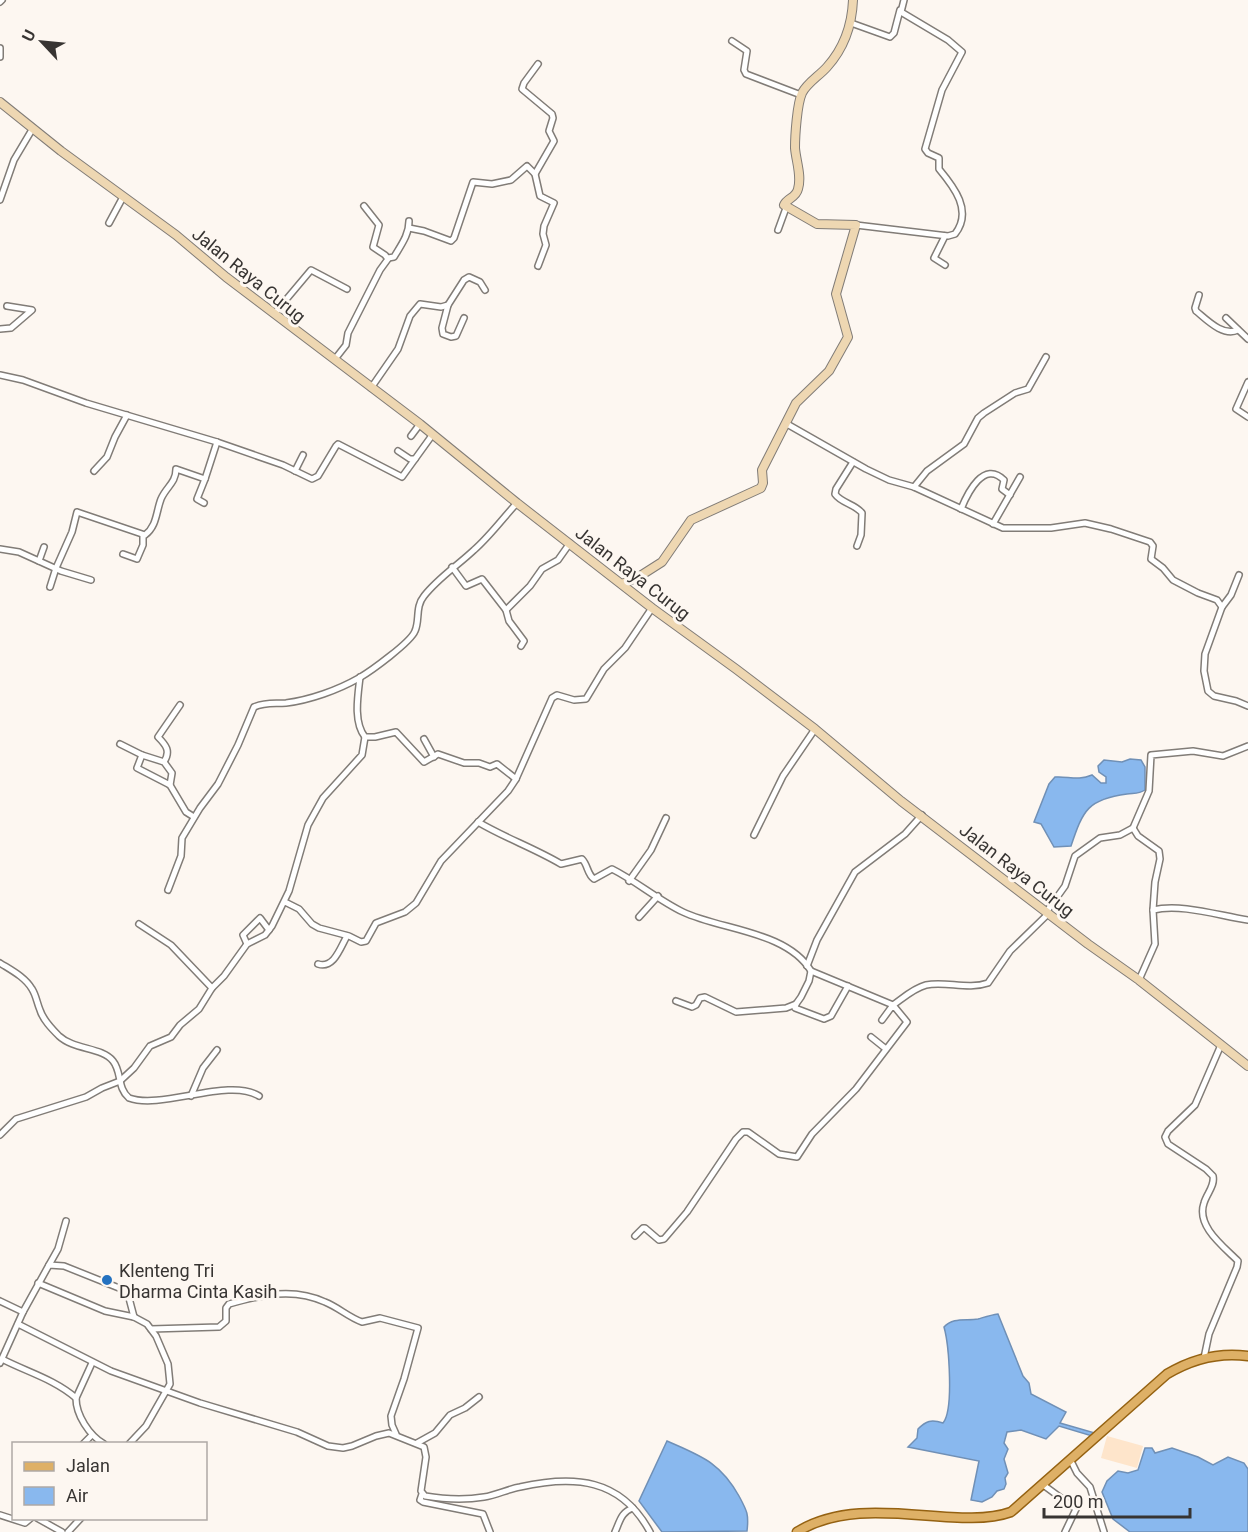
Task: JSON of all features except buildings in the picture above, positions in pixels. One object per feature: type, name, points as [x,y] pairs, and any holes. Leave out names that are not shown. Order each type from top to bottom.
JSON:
[{"type":"main road","points":[[797,1532],[812,1524],[839,1517],[954,1526],[986,1524],[1006,1516],[1159,1380],[1177,1368],[1204,1358],[1237,1354],[1248,1356]]},
{"type":"street","points":[[778,230],[786,208],[785,201],[792,198],[798,189],[799,176],[795,148],[801,95],[834,59],[851,23],[853,0]]},
{"type":"street","points":[[851,23],[890,38],[893,36],[904,0]]},
{"type":"street","points":[[786,208],[817,224],[856,225],[945,236],[954,235],[958,231],[961,202],[957,191],[939,169],[939,158],[926,151],[925,146],[942,90],[962,52],[948,40],[900,10]]},
{"type":"street","points":[[732,41],[747,51],[744,70],[746,75],[801,95]]},
{"type":"street","points":[[0,48],[0,57]]},
{"type":"street","points":[[535,174],[554,141],[549,130],[552,114],[522,89],[538,64]]},
{"type":"street","name":"Jalan Raya Curug","points":[[0,102],[60,152],[176,235],[274,314],[433,434],[652,608],[815,729],[901,801],[1139,980],[1248,1066]]},
{"type":"street","points":[[0,200],[14,160],[33,128]]},
{"type":"street","points":[[409,228],[452,242],[473,182],[492,184],[511,180],[526,165],[535,174],[540,196],[554,203],[544,226],[543,234],[546,245],[538,266]]},
{"type":"street","points":[[109,223],[123,197]]},
{"type":"street","points":[[364,206],[379,225],[373,247],[388,258]]},
{"type":"street","points":[[335,359],[346,346],[349,331],[378,274],[388,258],[394,256],[409,228],[409,221]]},
{"type":"street","points":[[622,584],[662,562],[691,520],[760,488],[763,483],[762,470],[798,400],[829,371],[848,337],[836,294],[856,225]]},
{"type":"street","points":[[945,236],[934,258],[945,265]]},
{"type":"street","points":[[274,314],[311,270],[347,289]]},
{"type":"street","points":[[464,318],[456,336],[443,334],[442,328],[448,305],[467,277],[480,282],[484,290]]},
{"type":"street","points":[[1199,295],[1196,311],[1218,328],[1227,332],[1238,330]]},
{"type":"street","points":[[371,388],[398,349],[410,316],[418,306],[422,303],[441,307],[448,305]]},
{"type":"street","points":[[0,329],[10,328],[32,310],[7,306]]},
{"type":"street","points":[[1226,318],[1248,339]]},
{"type":"street","points":[[914,487],[927,471],[964,444],[978,418],[984,412],[1015,393],[1027,390],[1046,357]]},
{"type":"street","points":[[0,375],[23,380],[86,403],[217,442],[315,479],[338,444],[402,477],[433,434]]},
{"type":"street","points":[[1248,382],[1236,409],[1248,417]]},
{"type":"street","points":[[94,471],[107,457],[127,415]]},
{"type":"street","points":[[411,436],[420,424]]},
{"type":"street","points":[[787,424],[889,480],[914,487],[993,524],[1012,529],[1051,528],[1085,523],[1150,542],[1153,546],[1151,558],[1153,562],[1163,568],[1173,580],[1217,600],[1222,607]]},
{"type":"street","points":[[204,503],[197,499],[217,442]]},
{"type":"street","points":[[398,451],[410,459],[415,459]]},
{"type":"street","points":[[295,471],[303,455]]},
{"type":"street","points":[[853,462],[835,494],[837,498],[861,511],[861,535],[857,546]]},
{"type":"street","points":[[143,536],[154,524],[162,497],[174,481],[176,469],[205,478]]},
{"type":"street","points":[[961,509],[968,494],[986,473],[990,472],[1003,478],[1002,489],[1010,495]]},
{"type":"street","points":[[993,524],[1020,477]]},
{"type":"street","points":[[168,890],[180,856],[182,838],[218,784],[238,746],[254,707],[267,703],[286,703],[324,693],[360,677],[410,640],[416,629],[422,598],[452,567],[475,550],[517,503]]},
{"type":"street","points":[[50,587],[78,512],[143,536]]},
{"type":"street","points":[[123,554],[137,559],[143,545],[143,536]]},
{"type":"street","points":[[506,610],[530,586],[542,568],[558,560],[570,543]]},
{"type":"street","points":[[39,561],[44,547]]},
{"type":"street","points":[[0,549],[14,550],[75,576],[91,580]]},
{"type":"street","points":[[452,567],[466,586],[482,579],[506,610],[509,621],[524,641],[521,646]]},
{"type":"street","points":[[1239,575],[1231,595],[1222,607],[1205,654],[1204,671],[1208,691],[1214,696],[1248,706]]},
{"type":"street","points":[[285,902],[299,909],[312,924],[319,928],[364,942],[376,922],[405,912],[416,903],[441,861],[501,800],[516,779],[552,698],[557,695],[574,700],[586,699],[604,669],[625,648],[652,608]]},
{"type":"street","points":[[0,1135],[16,1119],[86,1097],[120,1081],[134,1068],[150,1046],[171,1037],[180,1025],[196,1012],[247,944],[270,930],[285,902],[308,825],[323,798],[362,755],[365,737],[362,733],[358,712],[360,677]]},
{"type":"street","points":[[164,762],[168,754],[167,748],[159,737],[180,705]]},
{"type":"street","points":[[754,835],[783,776],[815,729]]},
{"type":"street","points":[[365,737],[396,732],[424,762],[438,754],[464,763],[479,763],[490,767],[497,764],[516,779]]},
{"type":"street","points":[[424,739],[434,757]]},
{"type":"street","points":[[120,744],[142,755],[164,762],[172,773],[171,785]]},
{"type":"street","points":[[882,1020],[893,1005],[928,984],[975,986],[988,983],[1010,951],[1048,912],[1065,886],[1075,856],[1100,838],[1120,836],[1133,828],[1149,791],[1151,755],[1193,750],[1223,756],[1248,746]]},
{"type":"street","points":[[142,755],[136,765],[138,768],[171,785],[186,812],[194,817]]},
{"type":"street","points":[[848,986],[827,1019],[795,1008],[809,981],[809,968],[817,940],[855,872],[905,834],[922,815]]},
{"type":"street","points":[[629,881],[651,850],[666,818]]},
{"type":"street","points":[[478,822],[496,833],[543,852],[561,864],[582,859],[594,879],[598,879],[610,868],[682,912],[761,936],[791,952],[809,968],[893,1005],[907,1022],[856,1089],[812,1134],[797,1157],[779,1154],[748,1132],[743,1132],[687,1212],[664,1239],[659,1240],[648,1229],[643,1228],[635,1236]]},
{"type":"street","points":[[1133,828],[1138,837],[1159,851],[1160,860],[1154,889],[1155,944],[1139,980]]},
{"type":"street","points":[[639,917],[658,896]]},
{"type":"street","points":[[1153,910],[1167,908],[1187,910],[1248,920]]},
{"type":"street","points":[[247,944],[243,935],[260,918],[270,930]]},
{"type":"street","points":[[139,924],[171,945],[212,988]]},
{"type":"street","points":[[318,964],[326,966],[330,963],[340,950],[346,936]]},
{"type":"street","points":[[0,963],[33,989],[41,1013],[60,1036],[76,1046],[109,1056],[117,1067],[124,1093],[133,1099],[151,1100],[240,1090],[259,1096]]},
{"type":"street","points":[[676,1001],[692,1007],[700,998],[705,997],[736,1012],[786,1008],[796,1004]]},
{"type":"street","points":[[871,1037],[886,1049]]},
{"type":"street","points":[[1204,1358],[1209,1334],[1238,1261],[1204,1224],[1203,1209],[1213,1184],[1213,1176],[1168,1144],[1165,1137],[1168,1131],[1195,1105],[1221,1045]]},
{"type":"street","points":[[191,1096],[203,1068],[217,1050]]},
{"type":"street","points":[[66,1221],[58,1249],[23,1312],[1,1361],[45,1378],[76,1398]]},
{"type":"street","points":[[49,1264],[69,1268],[124,1290],[129,1298],[134,1317]]},
{"type":"street","points":[[38,1283],[105,1311],[134,1317],[151,1329],[163,1350],[170,1371],[170,1384],[143,1430],[130,1442]]},
{"type":"street","points":[[151,1329],[219,1327],[226,1321],[226,1308],[229,1304],[286,1292],[323,1300],[362,1322],[380,1318],[418,1328],[405,1379],[391,1416],[396,1434]]},
{"type":"street","points":[[0,1301],[23,1312]]},
{"type":"street","points":[[18,1324],[92,1363],[166,1391],[276,1425],[333,1447],[352,1446],[380,1434],[396,1434],[417,1443],[423,1446],[426,1452],[421,1487],[423,1494],[420,1500],[483,1514],[490,1532]]},
{"type":"street","points":[[92,1363],[76,1398],[78,1411],[92,1435],[102,1442]]},
{"type":"street","points":[[417,1443],[435,1433],[450,1415],[465,1408],[479,1397]]},
{"type":"street","points":[[84,1442],[92,1435]]},
{"type":"street","points":[[1070,1459],[1077,1473],[1090,1487],[1104,1532]]},
{"type":"street","points":[[423,1494],[432,1497],[484,1497],[518,1487],[563,1481],[601,1486],[618,1494],[633,1508],[650,1532]]},
{"type":"street","points":[[1042,1484],[1076,1509],[1065,1532]]},
{"type":"street","points":[[615,1532],[621,1516],[633,1508]]},
{"type":"street","points":[[41,1520],[62,1532]]},
{"type":"street","points":[[68,1532],[79,1520]]},
{"type":"shaded area","points":[[1107,1436],[1143,1446],[1137,1468],[1101,1458]]},
{"type":"water","points":[[1130,759],[1141,760],[1145,767],[1145,790],[1139,793],[1114,796],[1095,803],[1079,823],[1071,846],[1054,847],[1041,824],[1034,822],[1049,784],[1055,777],[1078,778],[1092,775],[1101,783],[1106,783],[1106,777],[1099,772],[1098,766],[1104,760],[1122,762]]},
{"type":"water","points":[[998,1314],[1023,1376],[1029,1383],[1031,1394],[1066,1412],[1060,1423],[1095,1433],[1092,1436],[1059,1426],[1046,1439],[1021,1430],[1007,1432],[1004,1443],[1008,1449],[1004,1459],[1008,1473],[1005,1478],[1006,1484],[1004,1489],[997,1491],[992,1497],[982,1502],[971,1500],[979,1461],[908,1447],[917,1438],[918,1429],[921,1426],[932,1421],[943,1423],[946,1416],[949,1377],[948,1348],[944,1327],[956,1321]]},
{"type":"water","points":[[667,1441],[709,1461],[725,1475],[746,1509],[747,1531],[662,1532],[639,1501]]},
{"type":"water","points":[[1145,1448],[1152,1448],[1155,1453],[1172,1448],[1213,1465],[1228,1457],[1244,1463],[1248,1469],[1248,1532],[1130,1532],[1113,1519],[1102,1492],[1107,1481],[1118,1471],[1128,1473],[1138,1470]]},
{"type":"place","name":"Klenteng Tri Dharma Cinta Kasih","points":[[107,1280]]}]
